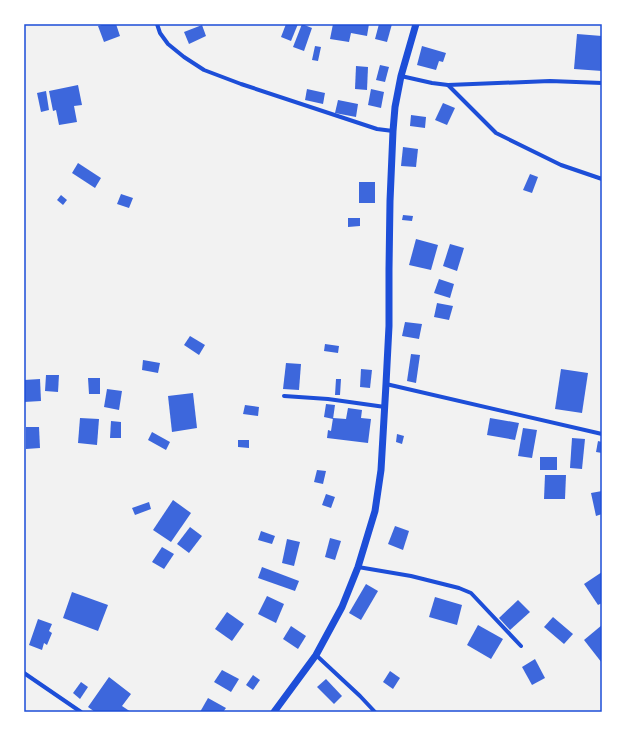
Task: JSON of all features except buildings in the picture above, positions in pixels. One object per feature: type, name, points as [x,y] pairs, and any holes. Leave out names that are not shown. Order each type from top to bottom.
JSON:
[{"type":"street","points":[[156,24],[160,33],[168,44],[204,70],[241,84],[377,129],[393,130]]},
{"type":"street","points":[[274,712],[316,655],[342,607],[358,567],[375,511],[381,470],[389,326],[388,269],[393,130],[395,107],[401,76],[416,24]]},
{"type":"street","points":[[401,76],[448,85],[550,80],[602,83]]},
{"type":"street","points":[[448,85],[496,133],[561,165],[602,179]]},
{"type":"street","points":[[386,384],[602,434]]},
{"type":"street","points":[[284,396],[328,399],[384,407]]},
{"type":"street","points":[[358,567],[410,576],[459,588],[471,593],[521,646]]},
{"type":"street","points":[[316,655],[375,712]]},
{"type":"street","points":[[24,673],[81,712]]}]
